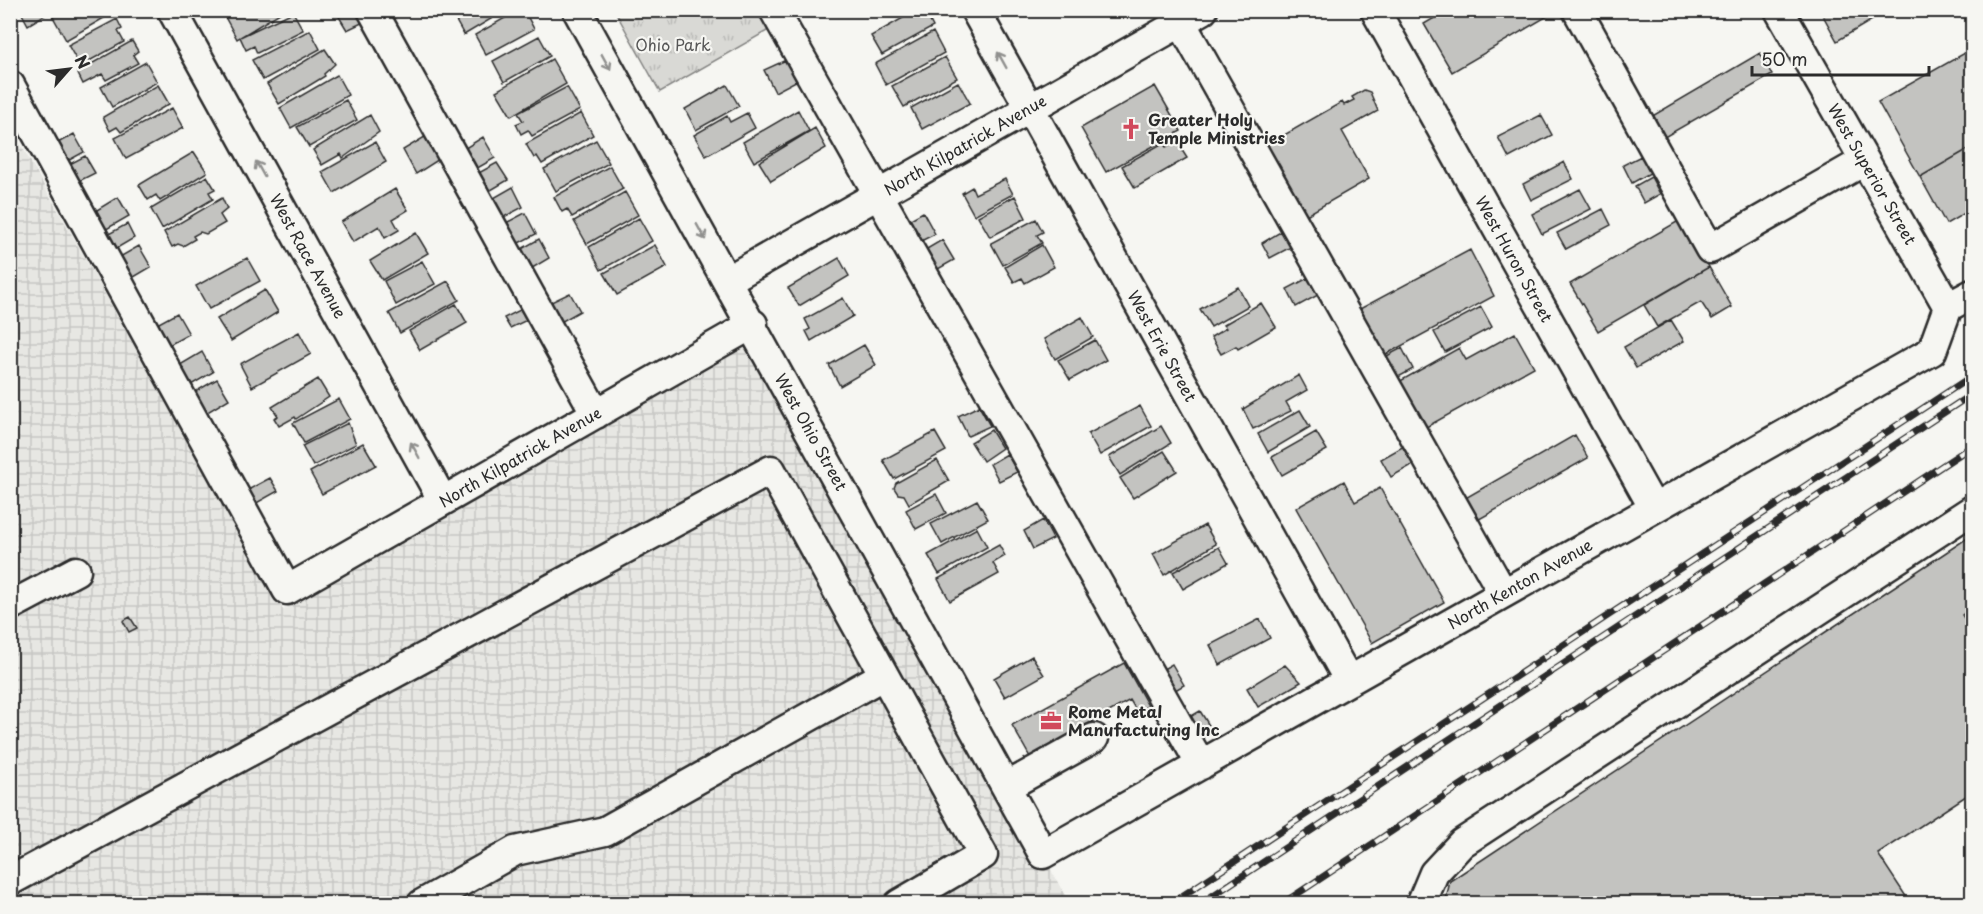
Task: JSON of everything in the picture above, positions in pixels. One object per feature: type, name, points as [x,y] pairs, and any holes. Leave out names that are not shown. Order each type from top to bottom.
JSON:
[{"type":"street","name":"West Race Avenue","points":[[172,10],[443,501]]},
{"type":"street","points":[[372,10],[596,414]]},
{"type":"street","name":"West Ohio Street","points":[[577,10],[753,324],[1043,855]]},
{"type":"street","points":[[774,10],[1201,765]]},
{"type":"street","name":"West Erie Street","points":[[975,10],[1349,681]]},
{"type":"street","name":"West Huron Street","points":[[1375,10],[1653,507]]},
{"type":"street","points":[[1577,10],[1710,249],[1864,161]]},
{"type":"street","name":"West Superior Street","points":[[1779,10],[1864,161],[1960,300]]},
{"type":"street","name":"North Kilpatrick Avenue","points":[[728,280],[1029,109],[1186,15]]},
{"type":"street","points":[[1186,15],[1503,593]]},
{"type":"street","name":"North Kilpatrick Avenue","points":[[10,86],[287,590],[753,324]]},
{"type":"street","name":"North Kenton Avenue","points":[[1043,855],[1653,507],[1932,351],[1960,300]]},
{"type":"street","points":[[10,881],[771,470],[983,855],[899,903]]},
{"type":"street","points":[[1420,903],[1434,873],[1462,843],[1972,510]]},
{"type":"street","points":[[10,606],[76,571]]},
{"type":"street","points":[[422,903],[515,851],[605,831],[884,675]]},
{"type":"street","points":[[1006,787],[1094,738]]},
{"type":"shaded area","points":[[10,125],[283,610],[748,341],[1010,795],[1068,901],[1063,904],[11,903]]},
{"type":"green space","name":"Ohio Park","points":[[615,11],[765,11],[774,27],[660,92]]},
{"type":"building","points":[[23,10],[53,10],[28,25],[21,12]]},
{"type":"building","points":[[60,10],[116,11],[66,40],[52,15]]},
{"type":"building","points":[[237,10],[285,10],[237,39],[225,17]]},
{"type":"building","points":[[347,10],[360,10],[366,21],[347,30],[338,15]]},
{"type":"building","points":[[454,10],[506,10],[464,35],[451,12]]},
{"type":"building","points":[[519,10],[524,10],[534,29],[486,55],[475,35]]},
{"type":"building","points":[[917,10],[924,10],[933,27],[882,55],[871,36]]},
{"type":"building","points":[[1448,10],[1558,10],[1452,72],[1424,24]]},
{"type":"building","points":[[1820,10],[1889,10],[1837,41]]},
{"type":"building","points":[[293,12],[303,30],[257,53],[254,46],[246,50],[240,37]]},
{"type":"building","points":[[117,19],[122,29],[118,31],[124,42],[80,66],[68,45]]},
{"type":"building","points":[[310,30],[320,49],[263,80],[252,60]]},
{"type":"building","points":[[933,32],[944,53],[886,85],[875,64]]},
{"type":"building","points":[[539,36],[550,56],[504,82],[493,61]]},
{"type":"building","points":[[132,41],[138,51],[133,55],[138,63],[106,80],[102,74],[83,84],[77,72]]},
{"type":"building","points":[[325,49],[335,64],[324,74],[325,76],[279,104],[267,84]]},
{"type":"building","points":[[1972,49],[1972,147],[1920,177],[1878,102]]},
{"type":"building","points":[[1760,53],[1772,75],[1661,139],[1649,118]]},
{"type":"building","points":[[945,57],[957,78],[904,107],[892,86]]},
{"type":"building","points":[[552,59],[566,84],[511,116],[496,91]]},
{"type":"building","points":[[786,60],[796,81],[775,92],[764,70]]},
{"type":"building","points":[[146,62],[157,82],[112,107],[101,87]]},
{"type":"building","points":[[337,75],[348,95],[291,128],[280,108]]},
{"type":"building","points":[[958,82],[970,103],[922,129],[911,108]]},
{"type":"building","points":[[158,85],[169,104],[121,132],[117,127],[110,131],[103,117]]},
{"type":"building","points":[[727,85],[739,106],[696,130],[685,109]]},
{"type":"building","name":"Greater Holy Temple Ministries","points":[[1155,86],[1181,131],[1106,172],[1081,128]]},
{"type":"building","points":[[567,87],[580,110],[532,136],[528,130],[521,134],[516,124],[523,121],[518,113]]},
{"type":"building","points":[[1364,90],[1370,92],[1378,111],[1342,131],[1369,179],[1303,217],[1263,147],[1342,102],[1344,105],[1354,100],[1352,97]]},
{"type":"building","points":[[346,100],[357,120],[309,147],[297,127]]},
{"type":"building","points":[[172,108],[183,128],[126,159],[115,138]]},
{"type":"building","points":[[798,110],[809,131],[754,162],[743,142]]},
{"type":"building","points":[[581,113],[593,135],[542,164],[537,156],[534,158],[526,144]]},
{"type":"building","points":[[747,113],[755,128],[706,156],[694,135],[727,116],[730,122]]},
{"type":"building","points":[[370,115],[379,132],[343,158],[341,154],[322,165],[313,150]]},
{"type":"building","points":[[1541,115],[1552,135],[1509,158],[1498,137]]},
{"type":"building","points":[[815,128],[826,148],[771,181],[759,162]]},
{"type":"building","points":[[74,134],[84,152],[64,163],[54,145]]},
{"type":"building","points":[[428,135],[441,158],[416,174],[403,150]]},
{"type":"building","points":[[483,137],[495,158],[474,170],[462,150]]},
{"type":"building","points":[[596,140],[609,163],[556,191],[544,169]]},
{"type":"building","points":[[1176,141],[1187,158],[1135,188],[1122,166],[1163,143],[1166,147]]},
{"type":"building","points":[[375,142],[386,162],[334,193],[322,172]]},
{"type":"building","points":[[1972,147],[1972,209],[1946,224],[1920,177]]},
{"type":"building","points":[[194,152],[207,172],[160,201],[156,195],[148,200],[139,185]]},
{"type":"building","points":[[85,156],[95,173],[75,183],[66,166]]},
{"type":"building","points":[[1641,156],[1650,173],[1632,183],[1623,165]]},
{"type":"building","points":[[1564,162],[1573,179],[1531,200],[1523,184]]},
{"type":"building","points":[[497,163],[508,180],[486,193],[475,175]]},
{"type":"building","points":[[610,166],[623,189],[572,217],[567,209],[562,212],[554,197]]},
{"type":"building","points":[[207,176],[215,189],[209,192],[213,199],[162,229],[151,209]]},
{"type":"building","points":[[1651,177],[1660,194],[1644,203],[1635,186]]},
{"type":"building","points":[[1005,179],[1013,194],[974,215],[962,193],[972,187],[975,194]]},
{"type":"building","points":[[513,187],[523,207],[502,218],[492,199]]},
{"type":"building","points":[[395,189],[408,210],[393,219],[399,230],[385,238],[379,226],[353,242],[341,222]]},
{"type":"building","points":[[1580,189],[1591,209],[1542,234],[1532,214]]},
{"type":"building","points":[[625,192],[638,215],[587,244],[574,221]]},
{"type":"building","points":[[1015,196],[1026,218],[990,237],[978,216]]},
{"type":"building","points":[[118,197],[129,216],[103,231],[92,213]]},
{"type":"building","points":[[222,198],[227,209],[220,215],[225,223],[206,234],[200,232],[193,236],[195,239],[183,246],[178,244],[172,247],[164,232]]},
{"type":"building","points":[[1603,209],[1611,225],[1566,249],[1557,233]]},
{"type":"building","points":[[923,212],[935,234],[917,243],[905,222]]},
{"type":"building","points":[[525,213],[536,234],[515,245],[504,224]]},
{"type":"building","points":[[639,218],[652,241],[601,270],[589,247]]},
{"type":"building","points":[[1036,219],[1043,232],[1037,235],[1042,243],[1003,265],[991,243]]},
{"type":"building","points":[[1682,219],[1709,267],[1598,331],[1570,284]]},
{"type":"building","points":[[127,224],[134,238],[112,251],[105,236]]},
{"type":"building","points":[[1282,231],[1291,247],[1270,258],[1262,243]]},
{"type":"building","points":[[416,233],[428,253],[382,280],[370,261]]},
{"type":"building","points":[[539,239],[549,258],[529,270],[518,251]]},
{"type":"building","points":[[942,240],[954,260],[931,273],[920,253]]},
{"type":"building","points":[[655,245],[667,267],[617,295],[604,273]]},
{"type":"building","points":[[1042,245],[1054,267],[1025,283],[1022,278],[1014,282],[1005,267]]},
{"type":"building","points":[[139,246],[151,267],[129,280],[118,258]]},
{"type":"building","points":[[1470,250],[1494,296],[1381,357],[1356,311]]},
{"type":"building","points":[[247,258],[260,281],[209,309],[196,286]]},
{"type":"building","points":[[839,258],[849,276],[799,306],[788,288]]},
{"type":"building","points":[[422,261],[435,284],[396,305],[384,281]]},
{"type":"building","points":[[1709,267],[1732,307],[1712,319],[1701,302],[1657,327],[1644,305]]},
{"type":"building","points":[[1308,278],[1318,295],[1296,307],[1287,289]]},
{"type":"building","points":[[448,281],[459,300],[400,333],[389,313]]},
{"type":"building","points":[[1238,287],[1248,306],[1211,327],[1200,309]]},
{"type":"building","points":[[265,290],[278,312],[231,341],[217,319]]},
{"type":"building","points":[[570,293],[580,311],[559,323],[549,303]]},
{"type":"building","points":[[843,298],[853,316],[811,341],[806,331],[810,329],[805,319]]},
{"type":"building","points":[[1261,303],[1276,327],[1238,349],[1236,346],[1221,354],[1211,337],[1226,328],[1223,325]]},
{"type":"building","points":[[456,304],[467,323],[420,350],[409,331]]},
{"type":"building","points":[[1481,307],[1492,327],[1445,352],[1434,332]]},
{"type":"building","points":[[522,309],[527,320],[510,328],[504,318]]},
{"type":"building","points":[[177,313],[189,334],[169,345],[157,324]]},
{"type":"building","points":[[1082,317],[1093,337],[1055,359],[1044,339]]},
{"type":"building","points":[[1671,320],[1684,341],[1636,368],[1624,347]]},
{"type":"building","points":[[299,332],[311,354],[252,387],[240,364]]},
{"type":"building","points":[[1515,333],[1534,367],[1421,430],[1395,384],[1459,348],[1466,360]]},
{"type":"building","points":[[1095,340],[1106,360],[1070,380],[1058,360]]},
{"type":"building","points":[[864,345],[876,365],[840,386],[829,365]]},
{"type":"building","points":[[1402,348],[1413,369],[1395,379],[1383,358]]},
{"type":"building","points":[[202,352],[213,372],[191,385],[180,365]]},
{"type":"building","points":[[1299,375],[1307,390],[1286,402],[1291,411],[1253,429],[1243,409]]},
{"type":"building","points":[[217,379],[229,399],[206,413],[195,392]]},
{"type":"building","points":[[318,379],[329,397],[296,419],[295,417],[279,426],[274,418],[278,416],[272,407]]},
{"type":"building","points":[[339,399],[350,419],[304,443],[293,423]]},
{"type":"building","points":[[979,406],[990,426],[968,436],[958,416]]},
{"type":"building","points":[[1140,406],[1151,426],[1100,455],[1088,434]]},
{"type":"building","points":[[1300,410],[1310,427],[1268,452],[1258,434]]},
{"type":"building","points":[[348,423],[356,444],[313,466],[302,446]]},
{"type":"building","points":[[1161,426],[1171,443],[1120,475],[1109,457]]},
{"type":"building","points":[[991,430],[1002,448],[983,461],[971,442]]},
{"type":"building","points":[[935,432],[946,451],[894,479],[883,460]]},
{"type":"building","points":[[1316,432],[1327,450],[1282,475],[1272,457]]},
{"type":"building","points":[[1575,435],[1588,458],[1474,522],[1462,500]]},
{"type":"building","points":[[363,443],[376,465],[322,494],[310,472]]},
{"type":"building","points":[[1404,446],[1414,464],[1391,477],[1381,459]]},
{"type":"building","points":[[1164,451],[1177,471],[1133,498],[1120,478]]},
{"type":"building","points":[[1007,454],[1017,472],[999,481],[990,464]]},
{"type":"building","points":[[937,460],[949,481],[909,504],[904,495],[898,494],[894,488],[896,483]]},
{"type":"building","points":[[270,478],[278,491],[253,505],[246,491]]},
{"type":"building","points":[[1344,481],[1355,502],[1380,488],[1444,602],[1372,643],[1296,508]]},
{"type":"building","points":[[936,494],[946,513],[916,529],[906,510]]},
{"type":"building","points":[[977,500],[988,519],[942,544],[931,524]]},
{"type":"building","points":[[1043,520],[1053,539],[1033,549],[1024,531]]},
{"type":"building","points":[[1205,525],[1216,544],[1164,575],[1153,554]]},
{"type":"building","points":[[977,528],[987,547],[939,574],[928,555]]},
{"type":"building","points":[[1972,535],[1972,608],[1962,615],[1972,630],[1972,792],[1878,854],[1911,904],[1445,904],[1450,881]]},
{"type":"building","points":[[999,545],[1005,556],[993,563],[999,574],[950,601],[938,579]]},
{"type":"building","points":[[1219,547],[1228,563],[1183,589],[1173,572]]},
{"type":"building","points":[[130,617],[137,628],[129,632],[123,621]]},
{"type":"building","points":[[1260,619],[1270,638],[1220,665],[1210,645]]},
{"type":"building","points":[[1032,656],[1044,675],[1005,697],[994,678]]},
{"type":"building","points":[[1124,663],[1148,706],[1137,712],[1130,700],[1030,757],[1012,725]]},
{"type":"building","points":[[1172,664],[1184,685],[1170,693],[1158,672]]},
{"type":"building","points":[[1285,665],[1301,682],[1258,707],[1247,688]]},
{"type":"building","points":[[1200,711],[1212,730],[1195,740],[1183,721]]},
{"type":"railway","points":[[1170,904],[1972,376]]},
{"type":"railway","points":[[1200,904],[1972,394]]},
{"type":"railway","points":[[1282,904],[1972,446]]},
{"type":"place","name":"Greater Holy Temple Ministries","points":[[1131,129]]},
{"type":"place","name":"Rome Metal Manufacturing Inc","points":[[1051,721]]}]
